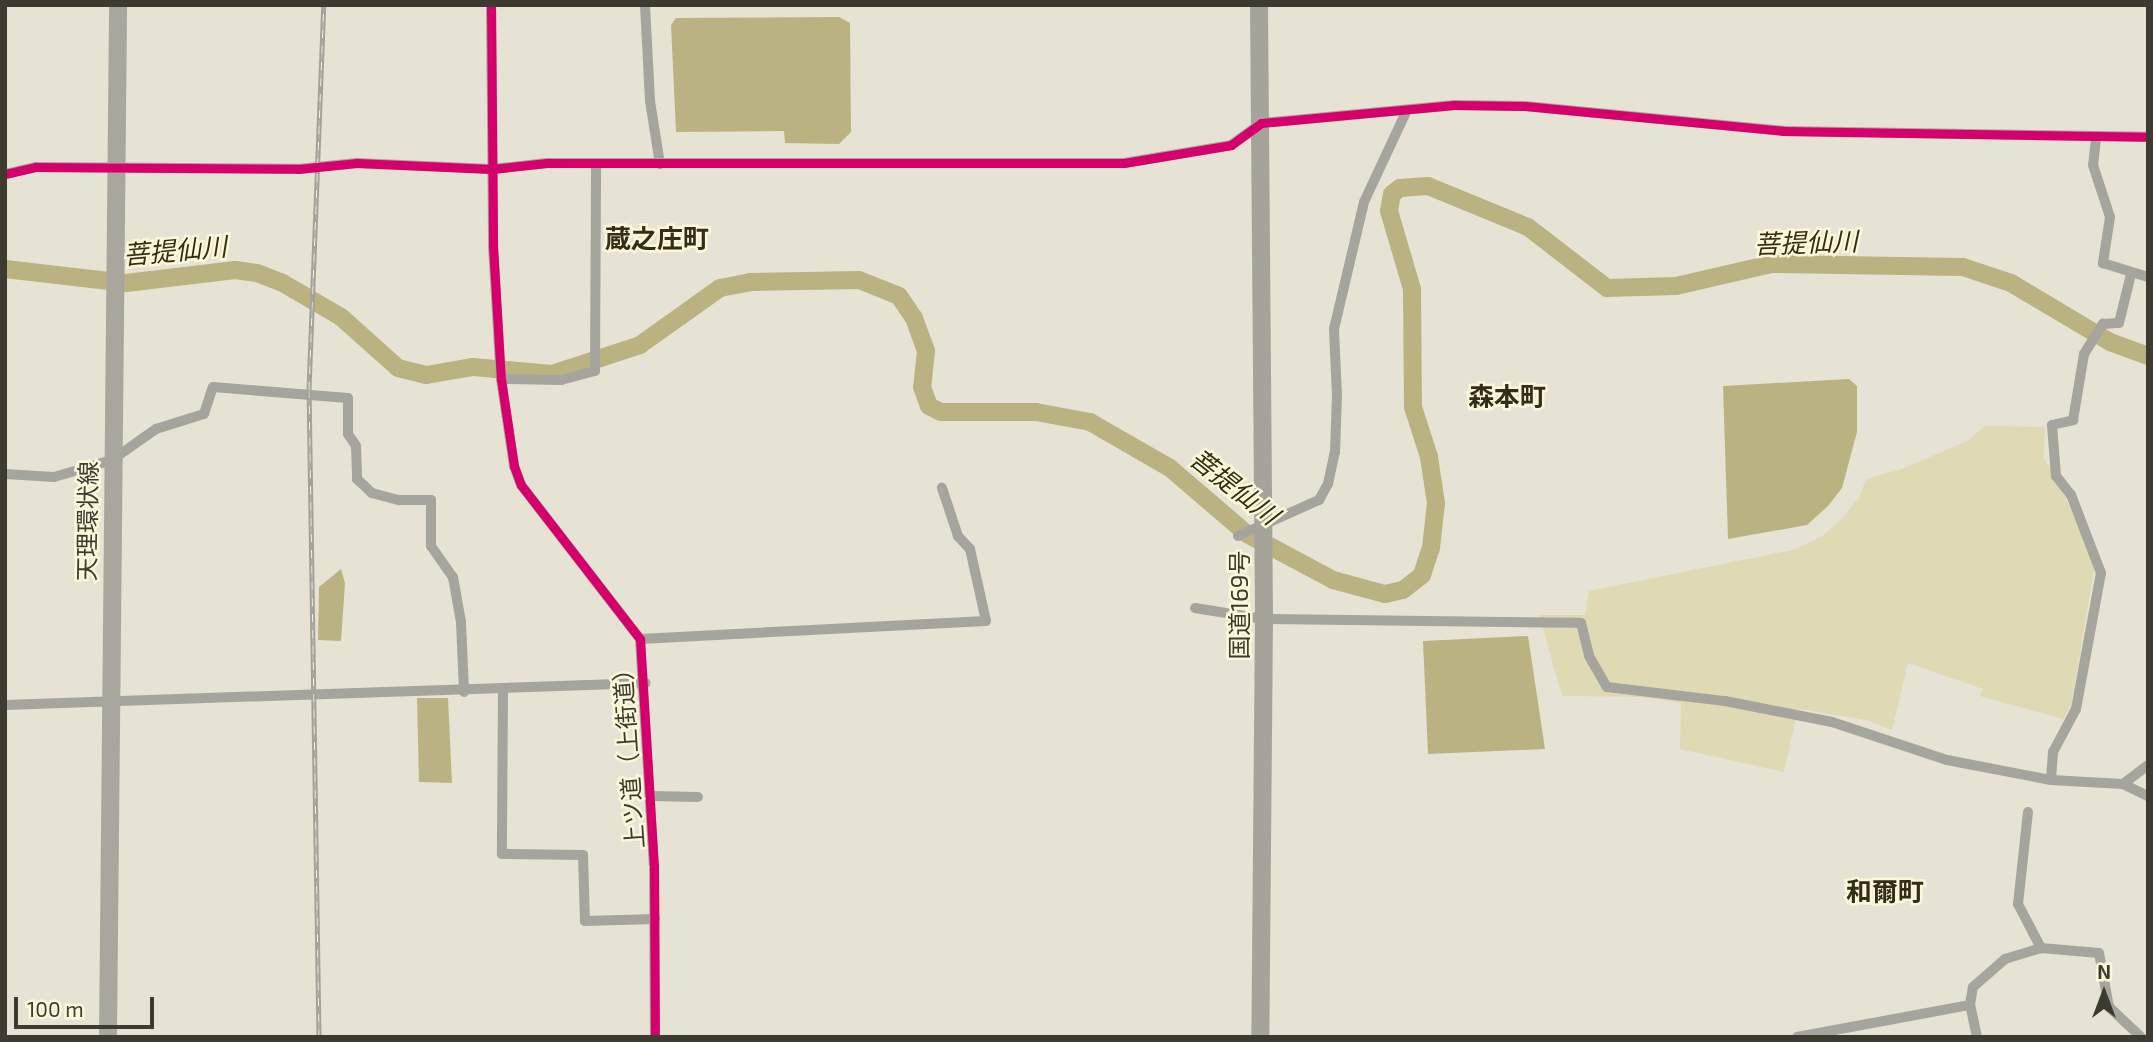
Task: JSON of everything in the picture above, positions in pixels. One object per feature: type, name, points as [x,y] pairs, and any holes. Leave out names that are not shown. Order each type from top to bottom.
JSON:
[{"type":"highway","name":"国道169号","points":[[1259,5],[1260,535],[1264,619],[1260,1037]]},
{"type":"main road","name":"天理環状線","points":[[108,1037],[118,5]]},
{"type":"street","name":"上ツ道（上街道）","points":[[491,5],[492,169],[502,379],[521,485],[640,639],[646,683],[652,796],[655,1037]]},
{"type":"street","points":[[645,5],[650,101],[660,164]]},
{"type":"street","points":[[5,174],[36,167],[298,169],[403,163],[492,169],[547,163],[596,166],[1124,163],[1231,145],[1261,123],[1406,112],[1454,105],[1525,106],[1783,131],[2148,137]]},
{"type":"street","points":[[1238,536],[1260,535],[1319,500],[1328,484],[1335,452],[1337,396],[1334,329],[1364,202],[1406,112]]},
{"type":"street","points":[[2096,138],[2093,165],[2110,217],[2103,263],[2131,274],[2148,277]]},
{"type":"street","points":[[502,379],[561,380],[595,371],[596,166]]},
{"type":"street","points":[[2051,780],[2053,752],[2076,709],[2101,573],[2071,495],[2056,476],[2052,425],[2073,420],[2084,354],[2103,324],[2119,323],[2131,274]]},
{"type":"street","points":[[5,474],[54,477],[112,460],[156,429],[204,414],[213,387],[348,398],[348,434],[356,446],[357,479],[372,493],[399,500],[431,500],[431,546],[448,565],[455,588],[464,692]]},
{"type":"street","points":[[640,639],[986,621],[970,549],[958,536],[942,488]]},
{"type":"street","points":[[1195,608],[1264,619],[1581,623],[1589,656],[1608,687],[1725,701],[1832,722],[1947,760],[2051,780],[2123,784],[2148,796]]},
{"type":"street","points":[[5,705],[503,691],[646,683]]},
{"type":"street","points":[[503,691],[502,855],[583,855],[585,921],[655,919]]},
{"type":"street","points":[[2123,784],[2148,765]]},
{"type":"street","points":[[652,796],[698,797]]},
{"type":"street","points":[[2028,812],[2018,904],[2041,948]]},
{"type":"street","points":[[1977,1037],[1970,1005],[1973,987],[1997,966],[2041,948],[2099,953],[2109,1007],[2141,1037]]},
{"type":"street","points":[[1797,1037],[1970,1005]]},
{"type":"shaded area","points":[[839,17],[850,23],[851,132],[839,144],[785,143],[784,131],[676,132],[671,25],[676,18]]},
{"type":"shaded area","points":[[1849,379],[1857,386],[1857,432],[1842,488],[1828,506],[1807,525],[1728,539],[1723,386]]},
{"type":"shaded area","points":[[1985,426],[2045,427],[2044,459],[2056,476],[2095,565],[2071,705],[2063,719],[1980,696],[1983,689],[1908,663],[1892,730],[1867,720],[1798,709],[1784,772],[1680,749],[1681,703],[1642,697],[1562,696],[1539,615],[1585,615],[1589,591],[1793,550],[1823,536],[1842,518],[1859,498],[1866,479],[1902,469],[1967,441]]},
{"type":"shaded area","points":[[341,569],[345,583],[341,641],[318,640],[319,587]]},
{"type":"shaded area","points":[[1528,636],[1545,749],[1428,754],[1423,641]]},
{"type":"shaded area","points":[[417,698],[448,698],[452,783],[419,782]]},
{"type":"waterway","name":"菩提仙川","points":[[5,269],[126,283],[235,270],[257,273],[281,282],[341,317],[398,368],[426,375],[473,367],[552,374],[640,345],[720,288],[750,282],[859,280],[899,296],[914,318],[926,351],[922,387],[929,406],[941,412],[1036,412],[1090,422],[1170,468],[1247,534],[1333,580],[1385,594],[1403,590],[1422,575],[1431,548],[1436,503],[1429,457],[1413,407],[1412,289],[1389,211],[1392,194],[1400,188],[1428,186],[1528,227],[1607,288],[1676,286],[1771,264],[1963,267],[2011,283],[2110,342],[2148,356]]},
{"type":"railway","points":[[319,1037],[309,389],[324,5]]},
{"type":"cycle path","points":[[491,5],[493,246],[501,379],[514,466],[521,485],[640,639],[654,865],[655,1037]]},
{"type":"cycle path","points":[[5,174],[36,167],[298,169],[357,163],[492,169],[547,163],[1124,163],[1231,145],[1261,123],[1454,105],[1525,106],[1783,131],[2148,137]]},
{"type":"district","name":"蔵之庄町","points":[[657,238]]},
{"type":"district","name":"森本町","points":[[1507,396]]},
{"type":"district","name":"和爾町","points":[[1885,891]]}]
